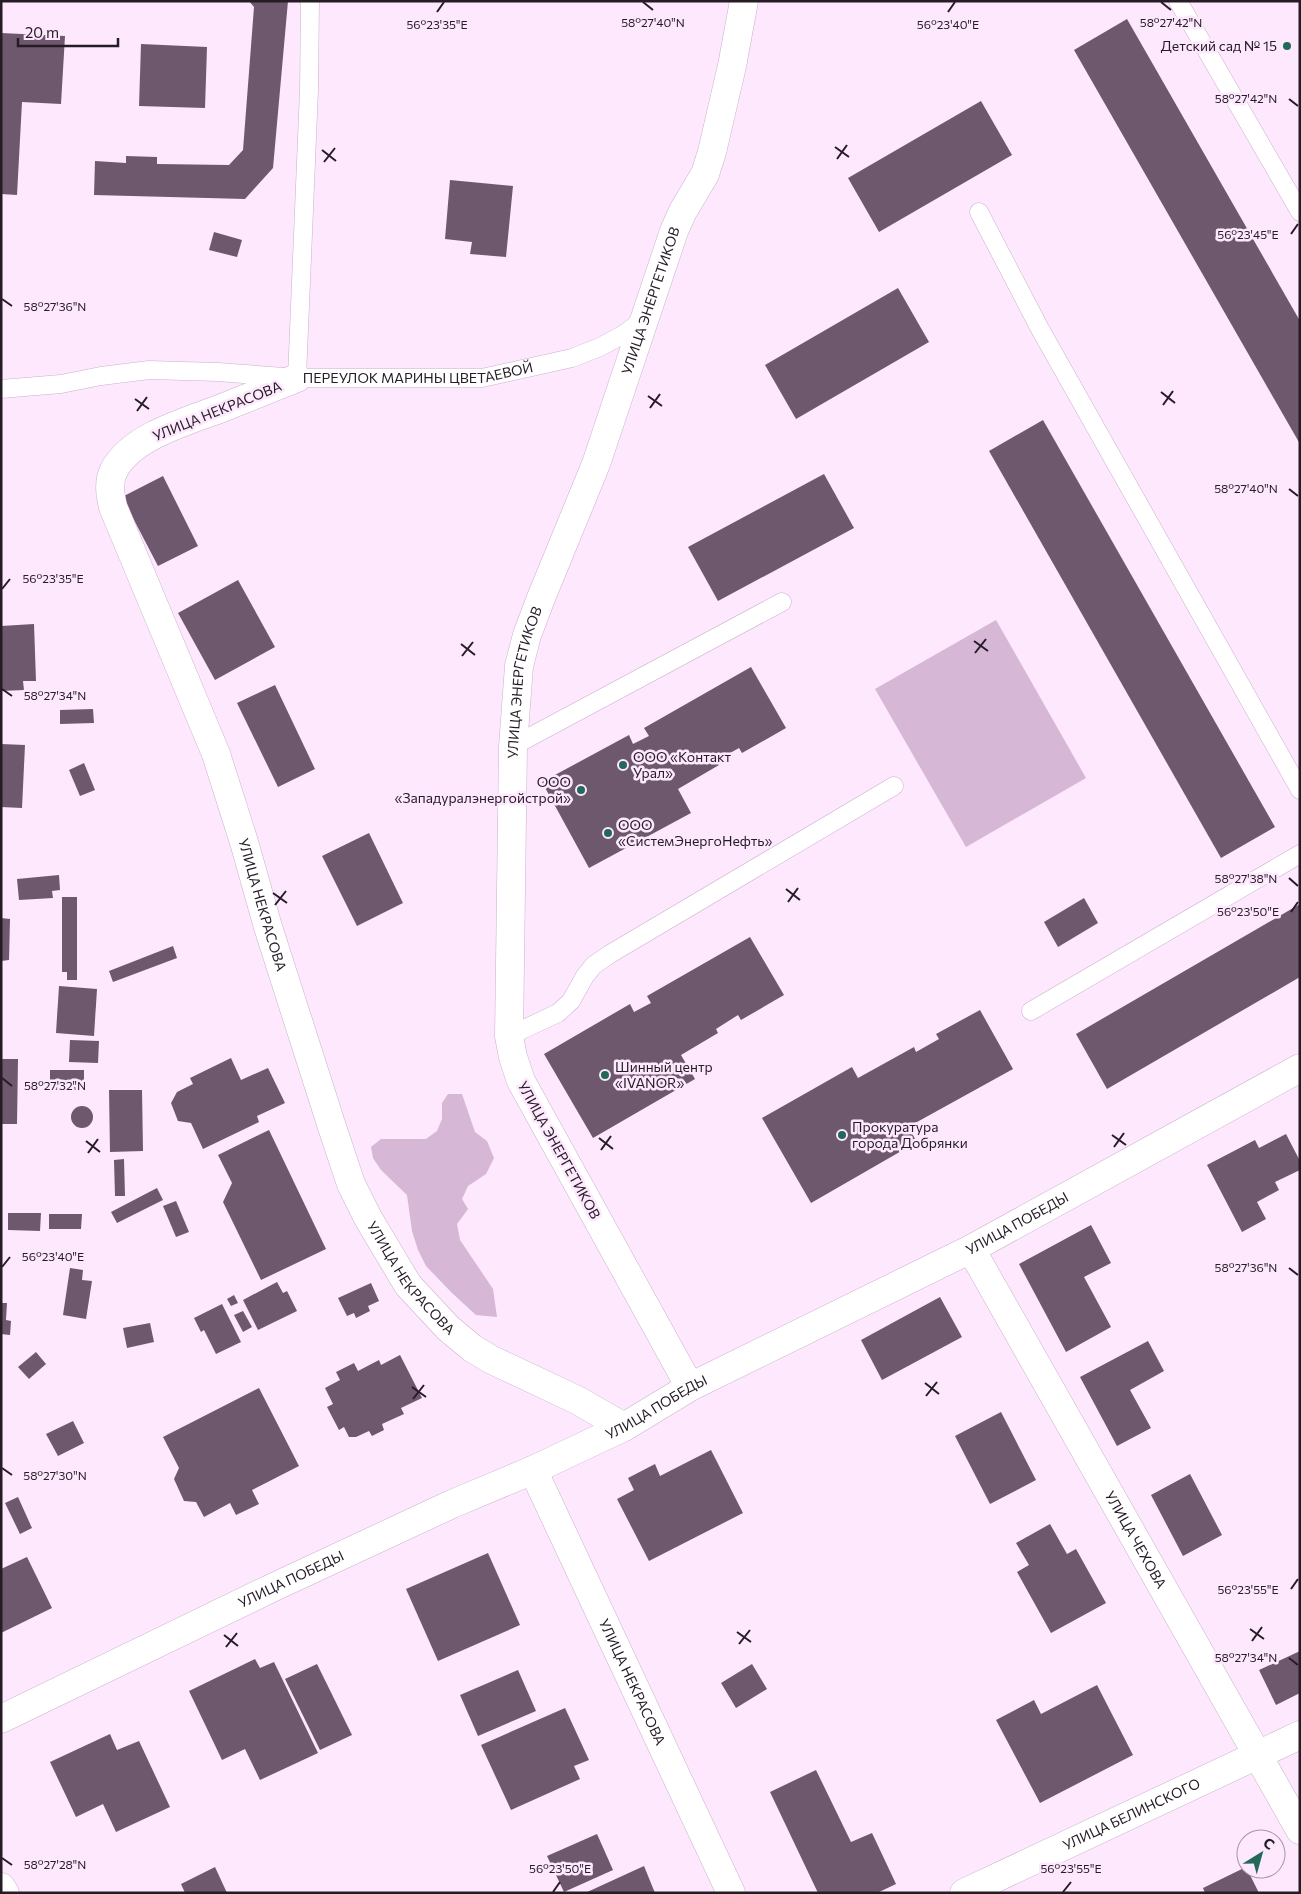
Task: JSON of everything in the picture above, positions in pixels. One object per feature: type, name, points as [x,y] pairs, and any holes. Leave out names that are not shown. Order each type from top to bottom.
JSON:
[{"type":"street","name":"УЛИЦА ЭНЕРГЕТИКОВ","points":[[690,1387],[521,1081],[513,1058],[509,1036],[513,746],[519,666],[527,635],[561,545],[596,464],[674,230],[705,174],[732,66],[744,1]]},
{"type":"street","name":"УЛИЦА НЕКРАСОВА","points":[[297,378],[166,429],[140,443],[124,456],[114,470],[110,485],[114,507],[216,754],[268,927],[330,1121],[351,1184],[368,1218],[408,1285],[448,1328],[466,1343],[490,1359],[555,1388],[624,1428]]},
{"type":"street","name":"УЛИЦА ПОБЕДЫ","points":[[1,1719],[452,1504],[534,1470],[624,1428],[690,1387],[971,1249],[1300,1068]]},
{"type":"street","name":"УЛИЦА ЧЕХОВА","points":[[971,1249],[1300,1830]]},
{"type":"street","name":"УЛИЦА НЕКРАСОВА","points":[[534,1470],[731,1893]]},
{"type":"street","name":"УЛИЦА БЕЛИНСКОГО","points":[[964,1893],[1300,1735]]},
{"type":"street","points":[[1,1887],[4,1893]]},
{"type":"lane","points":[[297,378],[309,90],[310,1]]},
{"type":"lane","points":[[1178,1],[1300,212]]},
{"type":"lane","points":[[978,212],[1040,329],[1300,790]]},
{"type":"lane","name":"ПЕРЕУЛОК МАРИНЫ ЦВЕТАЕВОЙ","points":[[1,389],[61,384],[101,376],[149,370],[218,372],[297,378],[482,378],[572,358],[624,334],[645,318]]},
{"type":"lane","points":[[513,746],[782,602]]},
{"type":"lane","points":[[509,1036],[558,1013],[571,1001],[584,976],[594,965],[610,954],[894,786]]},
{"type":"lane","points":[[1031,1011],[1300,854]]},
{"type":"shaded area","points":[[996,620],[1086,778],[966,847],[875,689]]},
{"type":"shaded area","points":[[448,1094],[462,1094],[475,1132],[487,1141],[494,1158],[486,1174],[468,1186],[462,1199],[468,1209],[457,1224],[460,1240],[493,1289],[497,1317],[476,1315],[426,1266],[412,1231],[407,1195],[381,1170],[373,1158],[371,1147],[381,1139],[426,1139],[437,1131],[442,1119],[442,1103]]},
{"type":"building","points":[[249,1],[288,1],[273,168],[245,199],[94,195],[95,161],[126,163],[126,156],[157,157],[157,164],[229,165],[243,150],[254,7]]},
{"type":"building","points":[[1127,19],[1300,321],[1300,444],[1074,50]]},
{"type":"building","points":[[1,33],[65,36],[61,104],[22,102],[17,195],[1,194]]},
{"type":"building","points":[[141,44],[207,47],[205,108],[139,106]]},
{"type":"building","points":[[981,101],[1012,155],[879,232],[848,178]]},
{"type":"building","points":[[450,180],[513,186],[506,257],[470,254],[472,242],[445,239]]},
{"type":"building","points":[[214,232],[242,240],[237,257],[209,250]]},
{"type":"building","points":[[898,288],[929,342],[796,419],[765,365]]},
{"type":"building","points":[[1043,420],[1275,827],[1221,858],[989,451]]},
{"type":"building","points":[[824,474],[854,528],[718,601],[688,547]]},
{"type":"building","points":[[163,476],[198,546],[158,566],[122,497]]},
{"type":"building","points":[[238,580],[275,647],[215,680],[178,613]]},
{"type":"building","points":[[34,624],[36,681],[23,681],[24,690],[1,691],[1,626]]},
{"type":"building","points":[[751,667],[786,728],[742,753],[739,748],[716,761],[719,765],[678,789],[691,813],[589,868],[542,782],[629,735],[633,744],[649,736],[644,728]]},
{"type":"building","points":[[275,685],[315,769],[278,787],[237,703]]},
{"type":"building","points":[[93,709],[94,723],[60,724],[60,710]]},
{"type":"building","points":[[1,744],[25,745],[22,808],[1,807]]},
{"type":"building","points":[[84,763],[95,790],[80,796],[69,770]]},
{"type":"building","points":[[369,833],[403,903],[357,926],[322,856]]},
{"type":"building","points":[[59,875],[60,890],[52,891],[53,898],[19,900],[17,879]]},
{"type":"building","points":[[62,897],[77,897],[77,980],[67,980],[67,972],[62,972]]},
{"type":"building","points":[[1084,898],[1098,923],[1058,947],[1044,922]]},
{"type":"building","points":[[1300,904],[1300,977],[1107,1089],[1076,1034]]},
{"type":"building","points":[[1,918],[10,919],[9,960],[1,961]]},
{"type":"building","points":[[750,937],[784,995],[741,1020],[738,1015],[716,1029],[718,1033],[681,1055],[695,1079],[593,1138],[544,1054],[630,1004],[634,1012],[651,1003],[647,996]]},
{"type":"building","points":[[173,946],[177,958],[113,982],[109,971]]},
{"type":"building","points":[[59,986],[97,989],[94,1036],[56,1033]]},
{"type":"building","points":[[980,1010],[1013,1069],[908,1127],[917,1142],[811,1203],[762,1118],[852,1067],[858,1078],[914,1047],[916,1052],[939,1039],[936,1034]]},
{"type":"building","points":[[70,1040],[99,1041],[98,1063],[69,1062]]},
{"type":"building","points":[[231,1058],[241,1080],[268,1068],[285,1103],[257,1116],[259,1122],[203,1149],[191,1123],[178,1121],[171,1103],[177,1092],[193,1084],[190,1078]]},
{"type":"building","points":[[1,1059],[18,1059],[17,1124],[1,1124]]},
{"type":"building","points":[[50,1070],[84,1070],[84,1090],[50,1090]]},
{"type":"building","points":[[109,1090],[142,1090],[143,1151],[110,1152]]},
{"type":"building","points":[[82,1106],[90,1109],[93,1117],[90,1125],[82,1128],[74,1125],[71,1117],[74,1109]]},
{"type":"building","points":[[269,1130],[326,1249],[261,1280],[223,1202],[232,1183],[218,1155]]},
{"type":"building","points":[[1286,1134],[1300,1161],[1300,1170],[1275,1182],[1279,1190],[1257,1202],[1266,1219],[1242,1232],[1207,1165],[1255,1140],[1259,1148]]},
{"type":"building","points":[[124,1159],[125,1196],[115,1196],[114,1160]]},
{"type":"building","points":[[157,1188],[163,1200],[117,1223],[111,1212]]},
{"type":"building","points":[[176,1201],[189,1232],[176,1237],[163,1206]]},
{"type":"building","points":[[8,1213],[41,1213],[40,1231],[8,1230]]},
{"type":"building","points":[[49,1214],[82,1214],[81,1229],[49,1229]]},
{"type":"building","points":[[1091,1225],[1111,1263],[1084,1277],[1111,1327],[1066,1352],[1019,1264]]},
{"type":"building","points":[[70,1268],[83,1270],[82,1280],[92,1281],[86,1319],[63,1315]]},
{"type":"building","points":[[277,1282],[283,1293],[287,1291],[297,1311],[258,1330],[243,1300]]},
{"type":"building","points":[[371,1283],[379,1301],[368,1306],[370,1311],[356,1318],[354,1313],[347,1316],[338,1298]]},
{"type":"building","points":[[234,1295],[238,1303],[231,1306],[227,1299]]},
{"type":"building","points":[[940,1297],[962,1337],[882,1380],[861,1340]]},
{"type":"building","points":[[1,1303],[7,1303],[6,1320],[11,1321],[10,1335],[1,1334]]},
{"type":"building","points":[[222,1304],[241,1342],[216,1354],[204,1330],[201,1332],[194,1318]]},
{"type":"building","points":[[243,1311],[252,1327],[243,1332],[234,1315]]},
{"type":"building","points":[[150,1323],[154,1342],[127,1348],[123,1328]]},
{"type":"building","points":[[1148,1341],[1164,1371],[1130,1390],[1151,1428],[1117,1446],[1080,1377]]},
{"type":"building","points":[[36,1352],[46,1364],[29,1379],[18,1367]]},
{"type":"building","points":[[400,1355],[422,1398],[401,1408],[404,1414],[382,1424],[384,1430],[372,1436],[369,1431],[356,1437],[349,1437],[344,1427],[339,1430],[327,1407],[333,1404],[325,1388],[340,1380],[336,1372],[354,1363],[358,1371],[379,1360],[381,1365]]},
{"type":"building","points":[[259,1388],[299,1466],[252,1490],[259,1504],[236,1515],[230,1503],[204,1517],[196,1502],[184,1501],[174,1479],[179,1468],[163,1437]]},
{"type":"building","points":[[1001,1412],[1036,1480],[990,1504],[955,1436]]},
{"type":"building","points":[[73,1421],[84,1443],[58,1456],[46,1434]]},
{"type":"building","points":[[711,1450],[743,1513],[649,1561],[617,1499],[634,1490],[628,1478],[655,1464],[660,1476]]},
{"type":"building","points":[[1190,1474],[1222,1535],[1183,1556],[1151,1495]]},
{"type":"building","points":[[18,1497],[32,1528],[20,1534],[5,1503]]},
{"type":"building","points":[[1050,1524],[1067,1554],[1076,1549],[1106,1603],[1051,1633],[1017,1572],[1029,1565],[1016,1543]]},
{"type":"building","points":[[488,1553],[520,1625],[438,1661],[406,1589]]},
{"type":"building","points":[[27,1557],[52,1608],[1,1633],[1,1569]]},
{"type":"building","points":[[1300,1651],[1300,1693],[1276,1705],[1259,1670]]},
{"type":"building","points":[[255,1659],[260,1668],[274,1662],[318,1753],[260,1780],[245,1749],[222,1760],[189,1691]]},
{"type":"building","points":[[317,1664],[352,1735],[320,1750],[285,1679]]},
{"type":"building","points":[[752,1664],[767,1689],[736,1708],[721,1683]]},
{"type":"building","points":[[518,1670],[536,1711],[478,1736],[460,1695]]},
{"type":"building","points":[[1097,1685],[1133,1755],[1040,1803],[996,1720],[1034,1700],[1041,1714]]},
{"type":"building","points":[[565,1708],[589,1760],[574,1766],[580,1779],[511,1810],[481,1745]]},
{"type":"building","points":[[110,1734],[117,1750],[139,1741],[170,1807],[116,1832],[103,1804],[76,1817],[50,1762]]},
{"type":"building","points":[[816,1770],[851,1842],[872,1833],[896,1884],[877,1893],[818,1893],[770,1792]]},
{"type":"building","points":[[597,1834],[613,1870],[564,1892],[547,1856]]},
{"type":"building","points":[[644,1866],[655,1893],[585,1893]]},
{"type":"building","points":[[215,1867],[227,1893],[185,1893],[181,1884]]},
{"type":"building","points":[[1236,1872],[1236,1879],[1252,1879],[1259,1893],[1205,1893],[1203,1888]]},
{"type":"place","name":"Детский сад № 15","points":[[1287,46]]},
{"type":"place","name":"ООО «Контакт Урал»","points":[[623,765]]},
{"type":"place","name":"ООО «Западуралэнергойстрой»","points":[[581,790]]},
{"type":"place","name":"ООО «СистемЭнергоНефть»","points":[[608,833]]},
{"type":"place","name":"Шинный центр «IVANOR»","points":[[605,1075]]},
{"type":"place","name":"Прокуратура города Добрянки","points":[[842,1135]]}]
